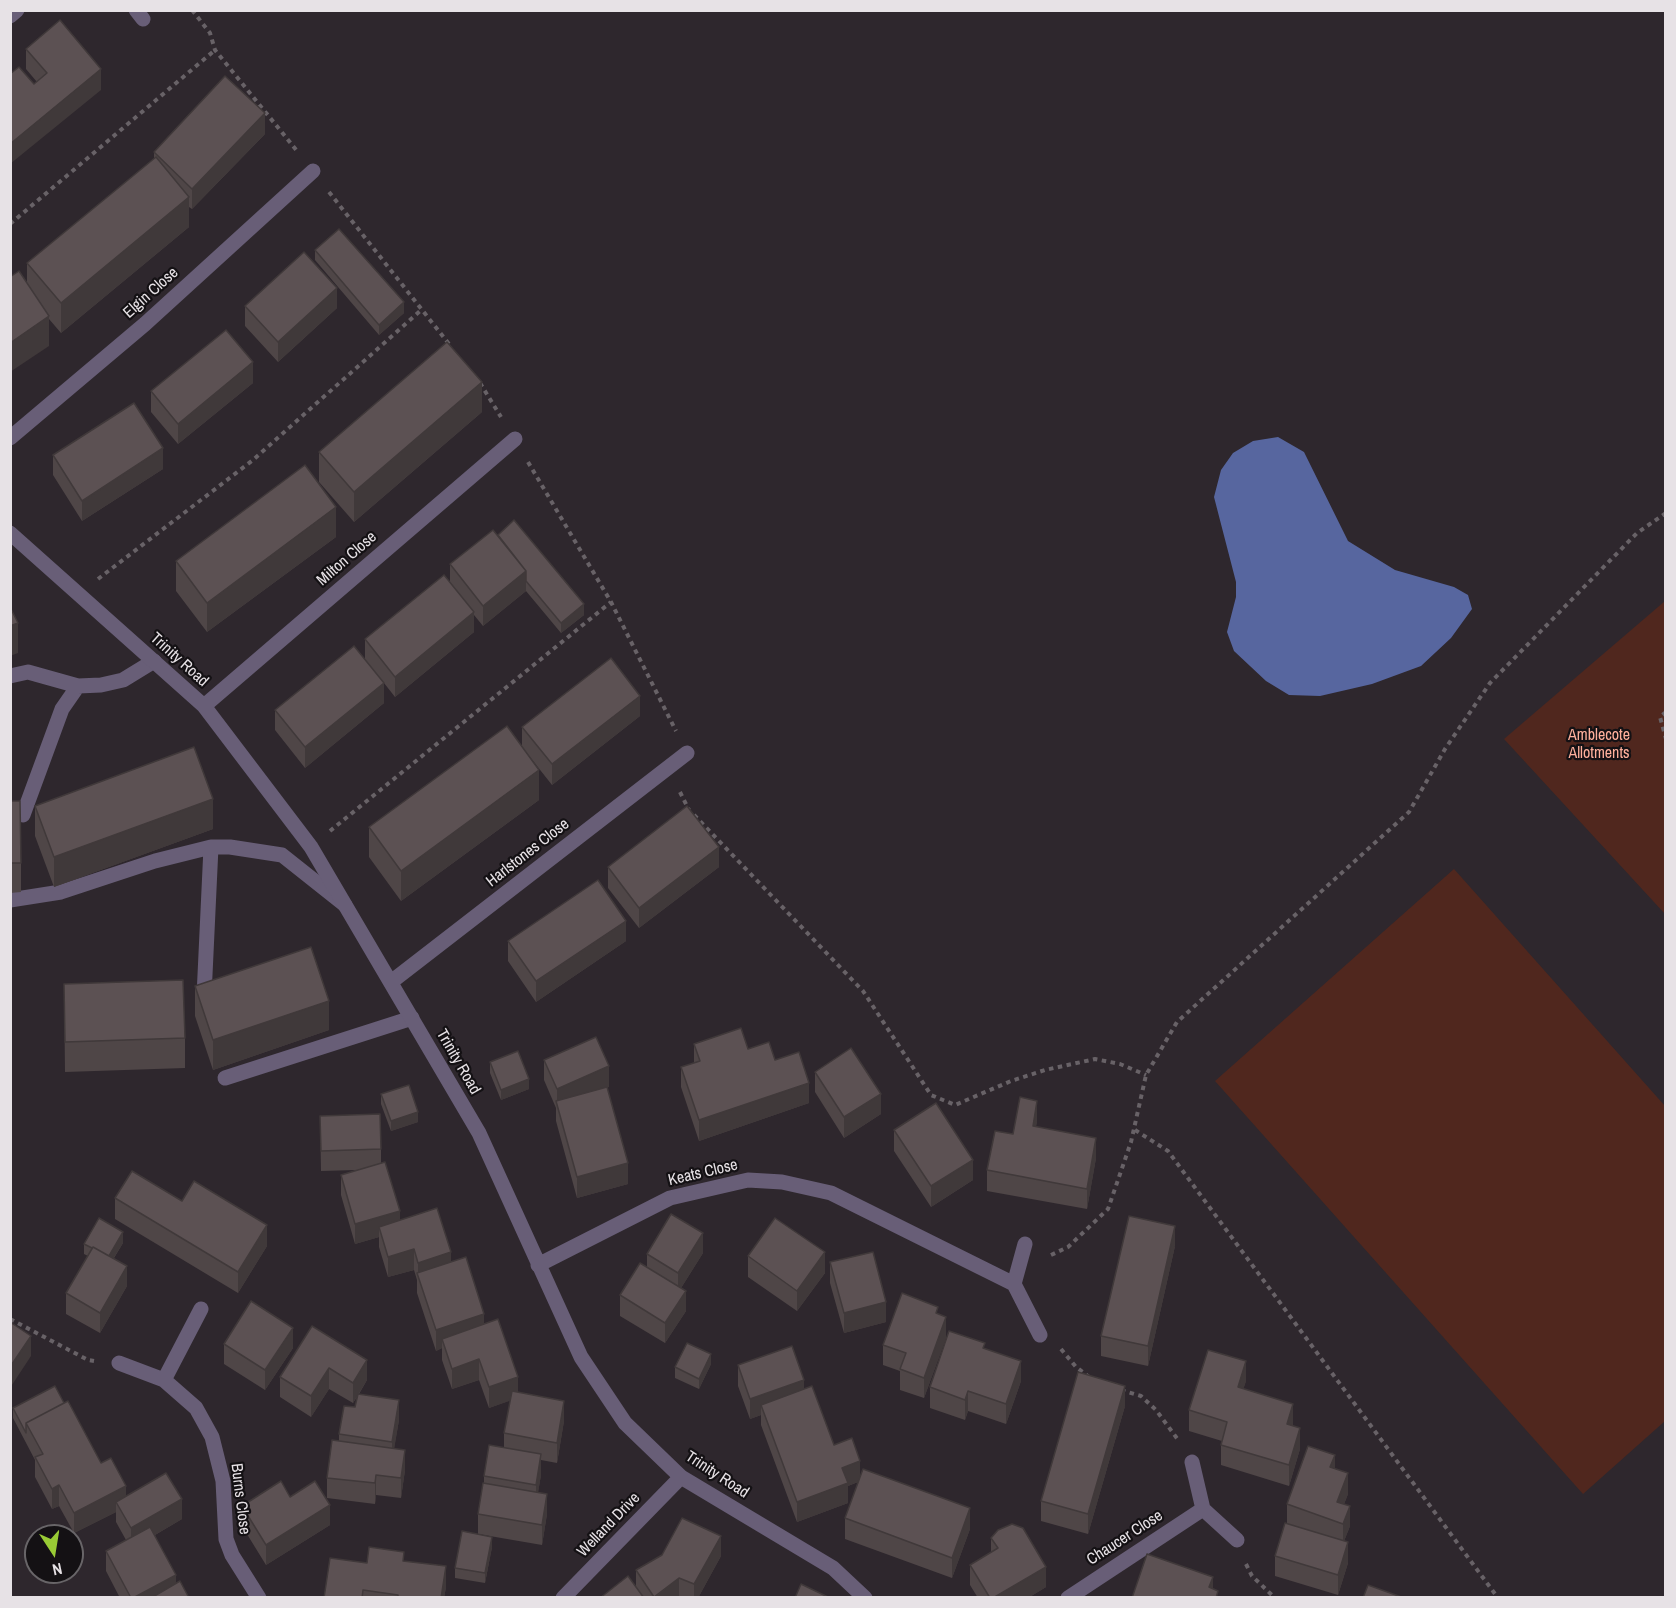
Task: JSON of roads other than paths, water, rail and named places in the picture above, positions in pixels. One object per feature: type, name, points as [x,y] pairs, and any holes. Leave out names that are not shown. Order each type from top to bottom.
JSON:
[{"type":"street","points":[[10,16],[16,10]]},
{"type":"street","name":"Elgin Close","points":[[10,438],[145,324],[313,171]]},
{"type":"street","name":"Milton Close","points":[[204,706],[515,439]]},
{"type":"street","name":"Trinity Road","points":[[10,533],[204,706],[311,847],[479,1133],[581,1357],[625,1423],[681,1477],[833,1568],[865,1598]]},
{"type":"street","points":[[10,676],[28,672],[78,686],[123,680],[154,661]]},
{"type":"street","points":[[23,815],[62,709],[78,686]]},
{"type":"street","name":"Harlstones Close","points":[[392,982],[687,753]]},
{"type":"street","points":[[10,900],[61,892],[155,861],[211,847],[282,855],[345,905]]},
{"type":"street","points":[[204,996],[211,847]]},
{"type":"street","points":[[225,1078],[412,1018]]},
{"type":"street","name":"Keats Close","points":[[538,1265],[670,1198],[748,1180],[782,1182],[831,1193],[1014,1284]]},
{"type":"street","points":[[1025,1244],[1014,1284],[1041,1335]]},
{"type":"street","points":[[164,1380],[201,1309]]},
{"type":"street","name":"Burns Close","points":[[119,1363],[164,1380],[196,1408],[212,1437],[223,1481],[226,1539],[232,1555],[259,1598]]},
{"type":"street","points":[[1192,1462],[1203,1509],[1237,1540]]},
{"type":"street","name":"Welland Drive","points":[[563,1598],[681,1477]]},
{"type":"street","name":"Chaucer Close","points":[[1068,1598],[1203,1509]]},
{"type":"water","points":[[1278,437],[1304,452],[1348,541],[1395,570],[1454,587],[1468,595],[1472,609],[1451,638],[1421,666],[1372,684],[1320,696],[1289,695],[1266,681],[1234,651],[1227,632],[1236,597],[1236,582],[1214,497],[1221,470],[1233,453],[1253,441]]},
{"type":"park label","name":"Amblecote Allotments","points":[[1599,745]]}]
